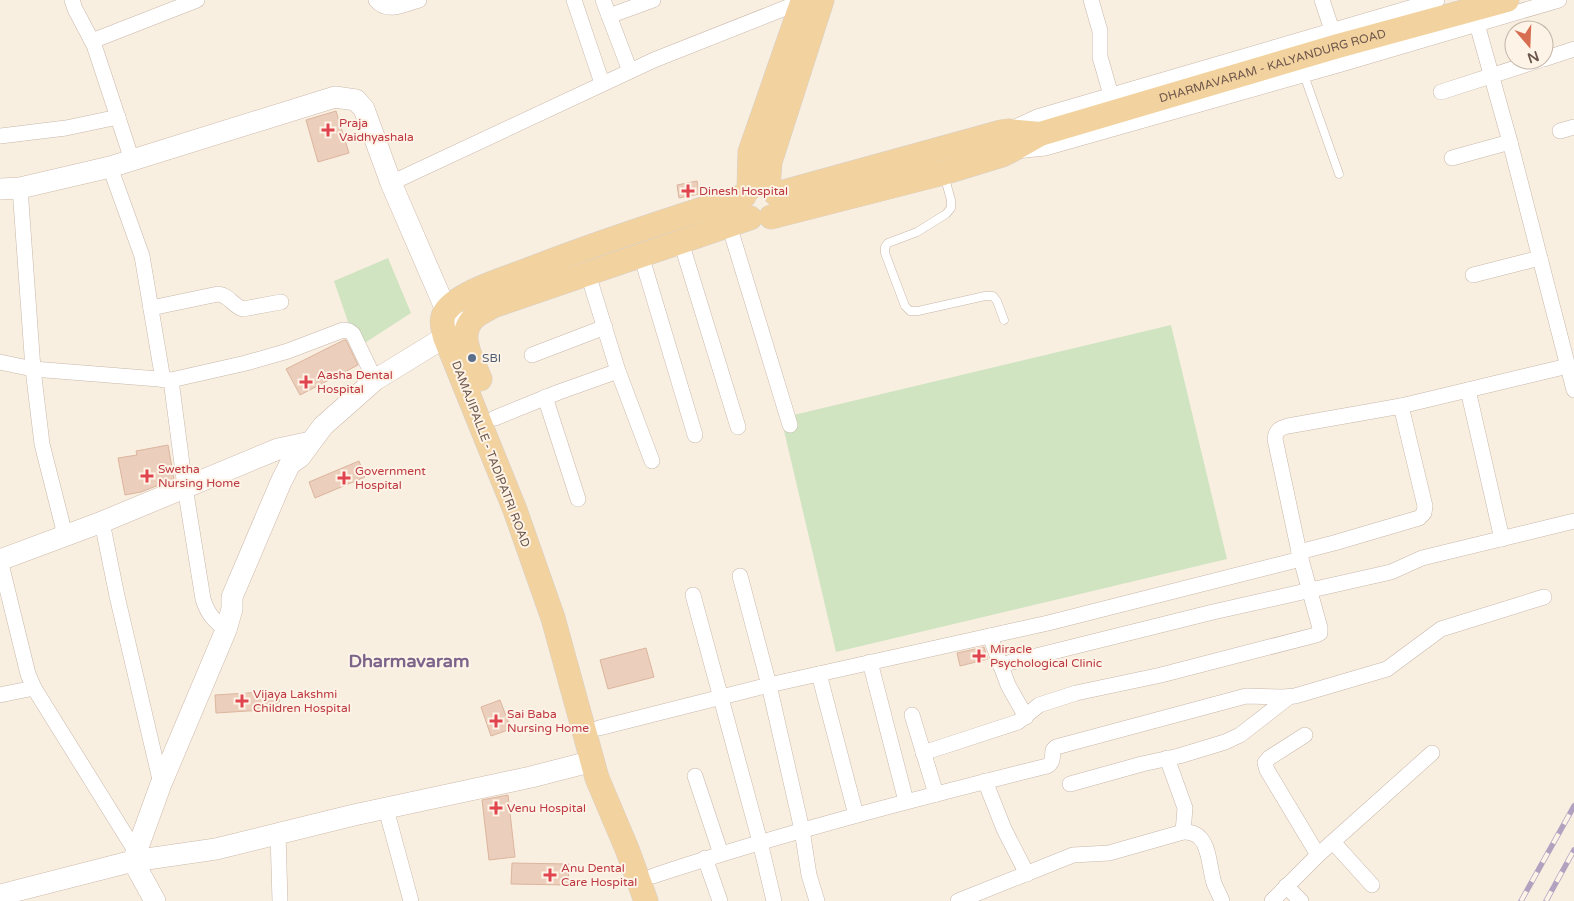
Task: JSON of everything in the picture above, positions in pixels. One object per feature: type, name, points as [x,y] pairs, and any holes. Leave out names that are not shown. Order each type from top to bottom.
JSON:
[{"type":"main road","name":"DHARMAVARAM - KALYANDURG ROAD","points":[[755,204],[939,161],[1043,133],[1338,46],[1507,0]]},
{"type":"main road","points":[[155,901],[135,857],[161,784],[226,630],[232,609],[242,598],[246,590],[299,470],[305,450],[323,426],[375,380],[459,333],[476,316],[493,306],[681,242],[755,204],[770,162],[808,6]]},
{"type":"main road","points":[[10,188],[110,167],[334,97],[356,100],[364,109],[391,183],[446,310],[462,297],[475,290],[558,258],[650,226],[755,204]]},
{"type":"main road","name":"DAMAJIPALLE - TADIPATRI ROAD","points":[[446,310],[442,319],[459,333],[466,343],[559,588],[613,781],[664,901]]},
{"type":"main road","name":"DAMAJIPALLE - TADIPATRI ROAD","points":[[459,333],[512,502],[553,618],[600,787],[627,849],[646,901]]},
{"type":"main road","points":[[0,560],[102,522],[278,448],[305,450]]},
{"type":"main road","points":[[0,895],[135,857],[216,849],[593,761]]},
{"type":"street","points":[[72,0],[92,40],[132,160]]},
{"type":"street","points":[[92,40],[197,0]]},
{"type":"street","points":[[376,0],[380,5],[394,7],[419,0]]},
{"type":"street","points":[[574,0],[602,83]]},
{"type":"street","points":[[603,0],[630,71]]},
{"type":"street","points":[[609,16],[653,0]]},
{"type":"street","points":[[1091,0],[1100,31],[1100,57],[1111,95]]},
{"type":"street","points":[[1322,0],[1332,30]]},
{"type":"street","points":[[1009,141],[1037,118],[1438,0]]},
{"type":"street","points":[[1009,141],[1045,148],[1304,75],[1559,0]]},
{"type":"street","points":[[391,183],[654,60],[808,6]]},
{"type":"street","points":[[1478,24],[1574,390]]},
{"type":"street","points":[[1554,56],[1574,49]]},
{"type":"street","points":[[1441,92],[1508,70]]},
{"type":"street","points":[[0,136],[66,128],[118,117]]},
{"type":"street","points":[[1452,158],[1510,142]]},
{"type":"street","points":[[110,167],[142,256],[167,380],[203,599],[207,611],[226,630]]},
{"type":"street","points":[[10,188],[42,444],[65,535]]},
{"type":"street","points":[[755,204],[790,425]]},
{"type":"street","points":[[681,242],[738,427]]},
{"type":"street","points":[[641,255],[695,435]]},
{"type":"street","points":[[1473,275],[1540,258]]},
{"type":"street","points":[[588,274],[618,371],[652,461]]},
{"type":"street","points":[[151,308],[218,294],[224,295],[239,308],[243,309],[281,302]]},
{"type":"street","points":[[532,355],[605,327]]},
{"type":"street","points":[[0,362],[33,368],[167,380],[246,363],[288,351],[343,330],[353,334],[375,380]]},
{"type":"street","points":[[923,753],[1018,722],[1026,717],[1034,707],[1076,693],[1316,635],[1320,632],[1320,628],[1300,556],[1275,439],[1276,432],[1288,426],[1401,406],[1568,366]]},
{"type":"street","points":[[495,418],[618,371]]},
{"type":"street","points":[[1468,390],[1502,539]]},
{"type":"street","points":[[545,398],[578,498]]},
{"type":"street","points":[[599,728],[769,685],[1048,623],[1300,556],[1334,543],[1419,518],[1424,513],[1425,506],[1401,406]]},
{"type":"street","points":[[1000,665],[1391,572],[1422,558],[1574,521]]},
{"type":"street","points":[[102,522],[117,596],[161,784]]},
{"type":"street","points":[[0,560],[28,674],[34,688],[135,857]]},
{"type":"street","points":[[740,576],[769,685],[802,830],[809,874],[817,901]]},
{"type":"street","points":[[693,595],[760,842],[774,901]]},
{"type":"street","points":[[653,876],[705,858],[802,830],[1051,764],[1053,750],[1056,747],[1246,696],[1289,697],[1387,669],[1441,629],[1544,597]]},
{"type":"street","points":[[990,636],[1008,685],[1026,717]]},
{"type":"street","points":[[870,662],[906,801]]},
{"type":"street","points":[[819,674],[856,815]]},
{"type":"street","points":[[0,695],[34,688]]},
{"type":"street","points":[[1070,784],[1232,739],[1289,697]]},
{"type":"street","points":[[912,715],[936,794]]},
{"type":"street","points":[[1305,735],[1268,758],[1266,763],[1267,770],[1318,855]]},
{"type":"street","points":[[1272,901],[1318,855],[1432,753]]},
{"type":"street","points":[[1167,758],[1185,808],[1183,832]]},
{"type":"street","points":[[695,776],[721,854]]},
{"type":"street","points":[[985,781],[1004,829],[1027,874]]},
{"type":"street","points":[[386,809],[411,901]]},
{"type":"street","points":[[958,901],[1073,855],[1109,854],[1183,832],[1191,832],[1202,839],[1206,846],[1214,883],[1222,901]]},
{"type":"street","points":[[278,834],[280,901]]},
{"type":"street","points":[[1333,842],[1372,885]]},
{"type":"street","points":[[705,858],[720,901]]},
{"type":"street","points":[[1286,886],[1301,901]]},
{"type":"lane","points":[[1304,75],[1339,174]]},
{"type":"lane","points":[[939,161],[952,200],[951,208],[946,214],[917,232],[888,243],[885,247],[885,253],[904,306],[910,311],[918,311],[985,296],[994,296],[998,301],[1004,320]]},
{"type":"green space","points":[[388,258],[411,313],[357,348],[334,281]]},
{"type":"green space","points":[[1171,325],[1227,559],[836,652],[781,418]]},
{"type":"building","points":[[336,111],[349,153],[318,162],[306,120]]},
{"type":"building","points":[[697,181],[699,194],[679,198],[677,185]]},
{"type":"building","points":[[346,340],[358,365],[300,395],[286,369]]},
{"type":"building","points":[[168,445],[174,479],[141,492],[125,495],[118,458],[137,455],[136,451]]},
{"type":"building","points":[[359,461],[365,477],[315,498],[309,482]]},
{"type":"building","points":[[984,647],[988,659],[960,666],[957,653]]},
{"type":"building","points":[[646,648],[654,677],[608,689],[600,660]]},
{"type":"building","points":[[279,691],[280,709],[216,713],[215,695]]},
{"type":"building","points":[[500,700],[511,729],[491,736],[481,707]]},
{"type":"building","points":[[508,795],[515,857],[489,860],[482,800]]},
{"type":"building","points":[[512,863],[569,864],[568,885],[511,884]]},
{"type":"railway","points":[[1521,901],[1574,806]]},
{"type":"railway","points":[[1546,901],[1574,850]]},
{"type":"place","name":"Praja Vaidhyashala","points":[[328,130]]},
{"type":"place","name":"Dinesh Hospital","points":[[688,191]]},
{"type":"place","name":"SBI","points":[[472,358]]},
{"type":"place","name":"Aasha Dental Hospital","points":[[306,382]]},
{"type":"place","name":"Swetha Nursing Home","points":[[147,476]]},
{"type":"place","name":"Government Hospital","points":[[344,478]]},
{"type":"place","name":"Miracle Psychological Clinic","points":[[979,656]]},
{"type":"place","name":"Vijaya Lakshmi Children Hospital","points":[[242,701]]},
{"type":"place","name":"Sai Baba Nursing Home","points":[[496,721]]},
{"type":"place","name":"Venu Hospital","points":[[496,808]]},
{"type":"place","name":"Anu Dental Care Hospital","points":[[550,875]]},
{"type":"district","name":"Dharmavaram","points":[[409,661]]}]
